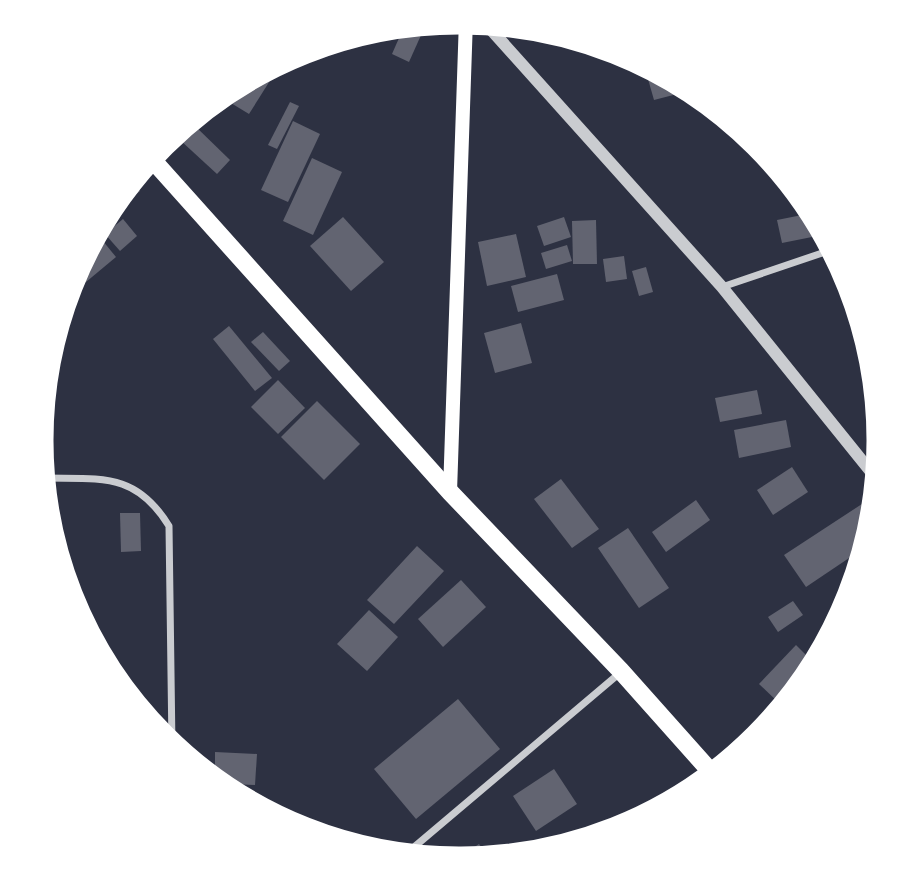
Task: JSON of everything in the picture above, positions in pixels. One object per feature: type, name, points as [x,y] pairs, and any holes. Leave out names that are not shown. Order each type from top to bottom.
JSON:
[{"type":"main road","points":[[450,492],[467,30]]},
{"type":"main road","points":[[156,164],[450,492],[621,671],[707,768]]},
{"type":"street","points":[[493,31],[722,287],[870,470]]},
{"type":"street","points":[[722,287],[825,252]]},
{"type":"street","points":[[51,478],[106,479],[135,488],[157,507],[169,526],[172,733]]},
{"type":"street","points":[[412,848],[621,671]]},
{"type":"building","points":[[423,32],[409,62],[392,54],[401,34]]},
{"type":"building","points":[[274,74],[249,114],[229,102]]},
{"type":"building","points":[[647,75],[679,94],[654,100]]},
{"type":"building","points":[[290,102],[299,106],[277,149],[268,145]]},
{"type":"building","points":[[293,121],[320,134],[288,202],[261,190]]},
{"type":"building","points":[[196,127],[230,160],[217,174],[180,140]]},
{"type":"building","points":[[312,158],[342,172],[313,235],[283,221]]},
{"type":"building","points":[[137,187],[140,191],[122,206]]},
{"type":"building","points":[[804,215],[817,236],[782,243],[777,220]]},
{"type":"building","points":[[343,217],[384,262],[351,291],[310,246]]},
{"type":"building","points":[[564,217],[571,237],[544,246],[537,226]]},
{"type":"building","points":[[123,219],[137,236],[120,251],[105,234]]},
{"type":"building","points":[[596,220],[597,264],[573,264],[572,221]]},
{"type":"building","points":[[516,234],[526,277],[487,286],[478,242]]},
{"type":"building","points":[[102,240],[116,257],[86,282],[83,278]]},
{"type":"building","points":[[567,245],[572,261],[546,269],[541,253]]},
{"type":"building","points":[[624,256],[627,279],[606,282],[603,259]]},
{"type":"building","points":[[646,267],[653,292],[639,296],[632,271]]},
{"type":"building","points":[[557,274],[564,300],[518,312],[511,286]]},
{"type":"building","points":[[521,323],[532,363],[495,373],[484,333]]},
{"type":"building","points":[[229,326],[272,378],[255,391],[213,339]]},
{"type":"building","points":[[263,332],[290,361],[279,371],[251,342]]},
{"type":"building","points":[[278,380],[305,408],[278,434],[251,407]]},
{"type":"building","points":[[757,390],[762,414],[720,422],[715,398]]},
{"type":"building","points":[[317,401],[360,444],[324,480],[281,437]]},
{"type":"building","points":[[786,420],[791,447],[739,458],[734,430]]},
{"type":"building","points":[[792,467],[808,492],[773,515],[757,490]]},
{"type":"building","points":[[561,479],[599,529],[572,548],[534,499]]},
{"type":"building","points":[[696,500],[710,520],[666,552],[652,532]]},
{"type":"building","points":[[866,503],[855,554],[806,587],[784,555]]},
{"type":"building","points":[[120,513],[140,513],[141,551],[121,552]]},
{"type":"building","points":[[628,528],[669,588],[639,608],[598,548]]},
{"type":"building","points":[[417,546],[444,571],[394,624],[367,600]]},
{"type":"building","points":[[461,580],[486,607],[443,647],[418,619]]},
{"type":"building","points":[[793,601],[803,615],[778,632],[768,617]]},
{"type":"building","points":[[369,610],[398,637],[367,671],[337,644]]},
{"type":"building","points":[[796,645],[809,658],[777,701],[759,684]]},
{"type":"building","points":[[458,699],[500,749],[416,819],[374,769]]},
{"type":"building","points":[[215,752],[257,754],[255,785],[236,784],[215,770]]},
{"type":"building","points":[[554,769],[577,804],[536,831],[513,796]]},
{"type":"building","points":[[479,844],[483,850],[469,851]]}]
